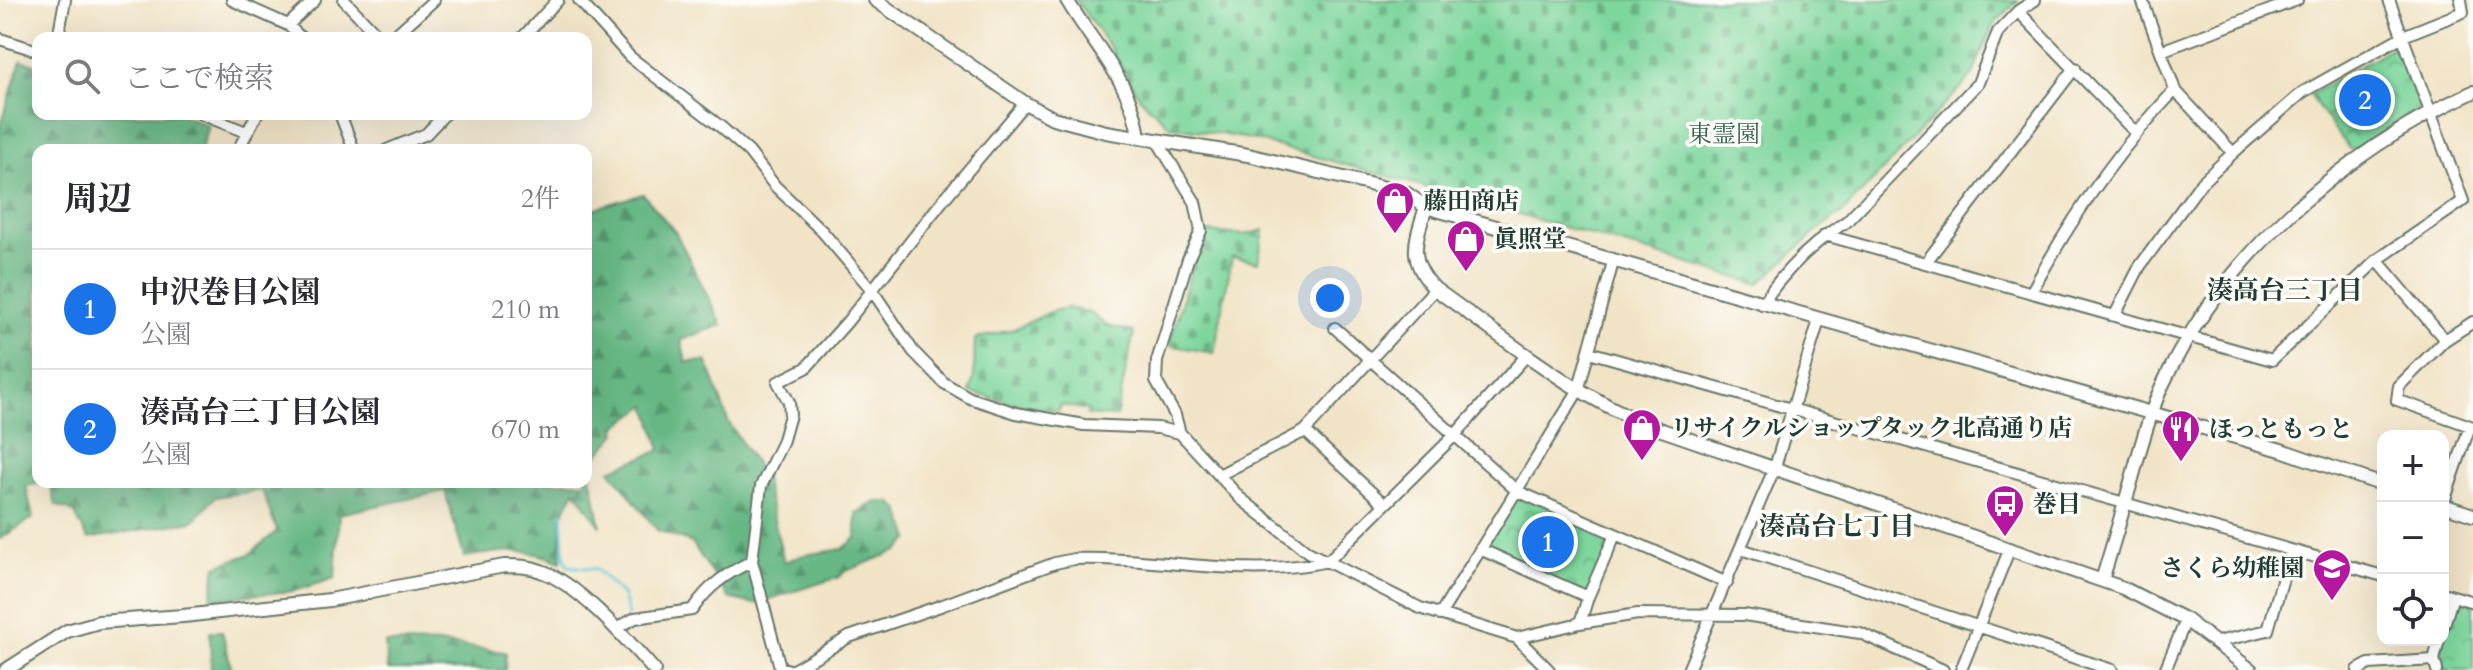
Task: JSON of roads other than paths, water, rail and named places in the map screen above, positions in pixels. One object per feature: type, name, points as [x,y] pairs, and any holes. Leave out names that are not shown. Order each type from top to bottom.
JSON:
[{"type":"street","points":[[59,32],[65,0]]},
{"type":"street","points":[[232,0],[288,25],[295,32]]},
{"type":"street","points":[[288,25],[315,0]]},
{"type":"street","points":[[344,0],[374,32]]},
{"type":"street","points":[[399,32],[434,0]]},
{"type":"street","points":[[528,32],[558,0]]},
{"type":"street","points":[[579,0],[630,57],[737,141],[775,186],[822,231],[872,290],[913,351],[944,383],[970,398],[1016,413],[1060,421],[1158,428],[1180,433]]},
{"type":"street","points":[[875,0],[1025,103],[1053,118],[1084,128],[1248,155],[1406,193],[1426,207],[2281,450],[2377,483]]},
{"type":"street","points":[[1067,0],[1126,89],[1139,137]]},
{"type":"street","points":[[1762,304],[1779,281],[1825,235],[1847,221],[1978,83],[1998,32],[2018,11],[2035,0]]},
{"type":"street","points":[[2142,0],[2175,90],[2233,153]]},
{"type":"street","points":[[2161,51],[2297,0]]},
{"type":"street","points":[[1825,235],[2272,360],[2377,260],[2463,201],[2389,0]]},
{"type":"street","points":[[2115,315],[2140,266],[2201,183],[2233,153],[2303,92],[2403,36],[2463,12],[2461,0]]},
{"type":"street","points":[[2018,11],[2135,132]]},
{"type":"street","points":[[0,39],[32,49]]},
{"type":"street","points":[[1926,262],[2075,68]]},
{"type":"street","points":[[2032,291],[2090,194],[2135,132],[2175,90]]},
{"type":"street","points":[[2102,580],[2150,414],[2162,386],[2191,336],[2238,270],[2273,230],[2354,161],[2431,112],[2473,92]]},
{"type":"street","points":[[1025,103],[806,368],[778,382],[789,402],[790,415],[782,443],[761,486],[752,561],[780,667],[791,670],[849,637],[1055,563],[1074,559],[1247,570],[1300,567],[1328,561],[1455,435],[1527,355]]},
{"type":"street","points":[[216,120],[246,132]]},
{"type":"street","points":[[241,144],[253,120]]},
{"type":"street","points":[[342,120],[352,144]]},
{"type":"street","points":[[402,144],[426,134],[439,120]]},
{"type":"street","points":[[1156,139],[1195,202],[1201,231],[1188,259],[1157,361],[1156,381],[1175,415],[1180,433],[1240,498],[1308,552],[1420,608],[1517,638],[1549,670]]},
{"type":"street","points":[[1426,207],[1415,251],[1417,265],[1424,277],[1435,289],[1578,391],[1630,418],[2102,580],[2159,604],[2186,620],[2251,670]]},
{"type":"street","points":[[2377,260],[2445,340]]},
{"type":"street","points":[[1440,615],[1578,391],[1613,262]]},
{"type":"street","points":[[1219,475],[1305,431],[1435,289]]},
{"type":"street","points":[[1688,670],[1775,467],[1819,320]]},
{"type":"street","points":[[2444,502],[2471,426],[2397,400],[2399,386],[2445,340],[2473,322]]},
{"type":"street","points":[[1335,328],[1517,491],[1727,583]]},
{"type":"street","points":[[1589,352],[2377,574]]},
{"type":"street","points":[[1305,431],[1384,504]]},
{"type":"street","points":[[2449,507],[2473,515]]},
{"type":"street","points":[[1580,623],[1615,535]]},
{"type":"street","points":[[1961,670],[2010,548]]},
{"type":"street","points":[[1480,549],[1588,597]]},
{"type":"street","points":[[1741,549],[2112,670]]},
{"type":"street","points":[[2217,642],[2268,630],[2291,550]]},
{"type":"street","points":[[616,629],[635,618],[692,610],[705,591],[720,578],[752,561]]},
{"type":"street","points":[[6,670],[67,631],[99,622],[330,600],[504,566],[527,566],[555,577],[616,629],[654,670]]},
{"type":"street","points":[[2449,595],[2473,602]]},
{"type":"street","points":[[1517,638],[1580,623],[1638,614],[1744,615],[1860,633],[1943,670]]},
{"type":"street","points":[[2165,670],[2186,620]]},
{"type":"street","points":[[2358,670],[2369,664],[2435,665]]},
{"type":"waterway","points":[[562,511],[564,556],[568,566],[596,569],[623,596],[628,616]]},
{"type":"place","name":"湊高台三丁目公園","points":[[2365,100]]},
{"type":"place","name":"藤田商店","points":[[1395,235]]},
{"type":"place","name":"眞照堂","points":[[1466,273]]},
{"type":"place","name":"リサイクルショップタック北高通り店","points":[[1642,462]]},
{"type":"place","name":"ほっともっと","points":[[2181,463]]},
{"type":"place","name":"巻目","points":[[2005,538]]},
{"type":"place","name":"中沢巻目公園","points":[[1548,542]]},
{"type":"place","name":"さくら幼稚園","points":[[2332,602]]},
{"type":"district","name":"湊高台三丁目","points":[[2285,290]]},
{"type":"district","name":"湊高台七丁目","points":[[1837,526]]},
{"type":"park label","name":"東霊園","points":[[1724,134]]}]
